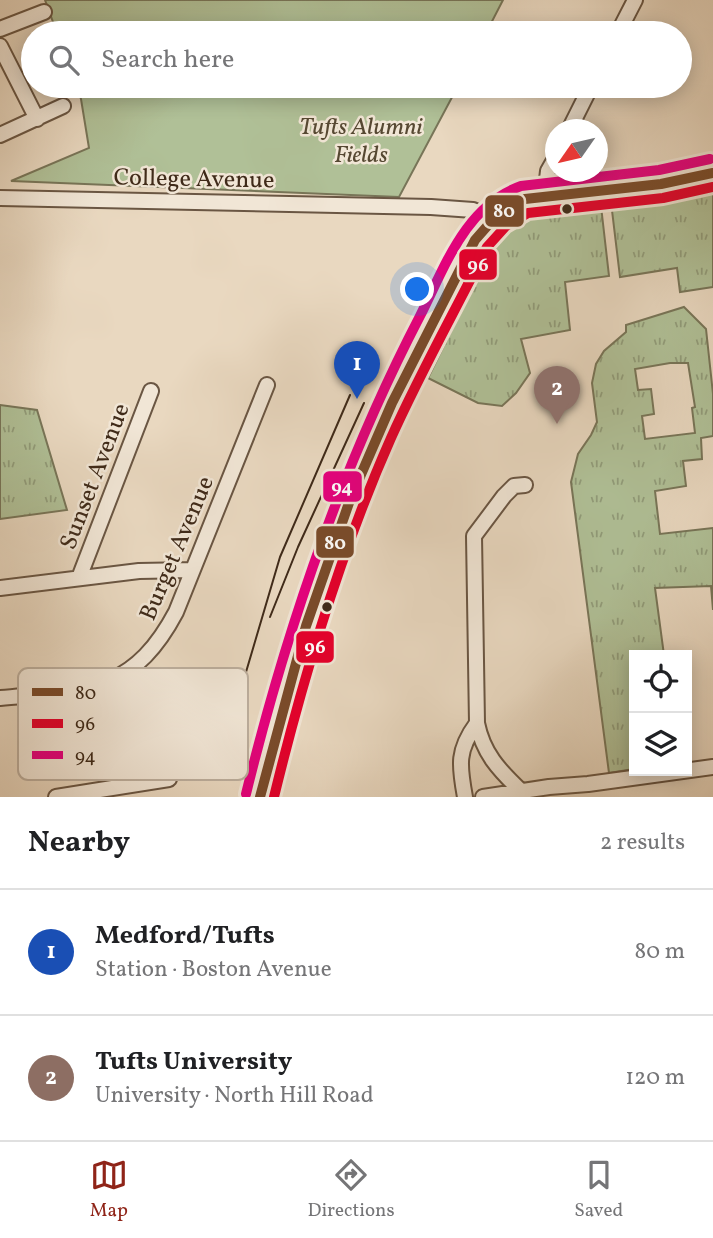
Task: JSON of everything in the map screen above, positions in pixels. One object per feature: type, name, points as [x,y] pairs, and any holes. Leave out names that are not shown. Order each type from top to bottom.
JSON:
[{"type":"main road","points":[[260,797],[299,648],[344,516],[368,456],[475,240],[492,219],[514,202],[545,196],[662,184],[713,173]]},
{"type":"street","points":[[624,21],[635,0]]},
{"type":"street","points":[[0,29],[44,12]]},
{"type":"street","points":[[0,46],[21,87]]},
{"type":"street","points":[[26,98],[37,119]]},
{"type":"street","points":[[575,119],[586,98]]},
{"type":"street","points":[[0,135],[63,106]]},
{"type":"street","points":[[545,196],[546,182]]},
{"type":"street","name":"College Avenue","points":[[0,198],[455,208],[473,210],[492,219]]},
{"type":"street","name":"Burget Avenue","points":[[131,668],[162,639],[176,612],[267,385]]},
{"type":"street","name":"Sunset Avenue","points":[[79,578],[152,391]]},
{"type":"street","points":[[520,790],[494,764],[485,750],[477,723],[474,536],[514,486],[525,485]]},
{"type":"street","points":[[0,588],[139,571],[192,570]]},
{"type":"street","name":"Burget Avenue","points":[[0,698],[18,696]]},
{"type":"street","points":[[465,797],[459,765],[465,740],[477,723]]},
{"type":"street","points":[[483,797],[520,790],[713,767]]},
{"type":"street","points":[[56,797],[113,793],[165,780]]},
{"type":"green space","points":[[45,0],[503,0],[492,21],[53,21]]},
{"type":"green space","name":"Tufts Alumni Fields","points":[[452,98],[399,197],[11,181],[89,148],[81,99]]},
{"type":"green space","points":[[713,184],[713,287],[680,292],[677,268],[620,277],[611,202]]},
{"type":"green space","points":[[601,206],[609,276],[565,282],[570,330],[521,339],[530,373],[516,393],[502,406],[478,403],[428,378],[494,244],[512,222],[542,213]]},
{"type":"green space","points":[[684,307],[706,329],[713,394],[713,436],[701,438],[702,459],[683,461],[686,486],[655,491],[660,534],[713,528],[713,610],[711,586],[655,588],[663,650],[629,650],[629,770],[609,773],[571,482],[578,454],[597,422],[592,383],[596,364],[604,351],[626,332],[626,325]],"holes":[[[688,363],[695,407],[692,408],[695,433],[645,439],[642,416],[654,414],[651,389],[638,390],[635,369]]]},
{"type":"green space","points":[[0,405],[37,410],[67,510],[0,519]]},
{"type":"tram line","points":[[247,668],[280,557],[350,395]]},
{"type":"tram line","points":[[270,617],[298,547],[364,403]]},
{"type":"transit line","name":"94","points":[[246,794],[298,609],[341,490],[392,373],[448,259],[471,223],[502,195],[521,186],[659,170],[710,159]]},
{"type":"transit line","name":"80","points":[[260,797],[306,626],[350,500],[392,403],[475,240],[497,215],[525,199],[661,184],[713,173]]},
{"type":"transit line","name":"96","points":[[274,797],[311,660],[355,525],[402,414],[487,247],[506,226],[528,213],[663,198],[713,187]]},
{"type":"place","name":"Medford/Tufts","points":[[357,399]]},
{"type":"place","name":"Tufts University","points":[[557,424]]}]
